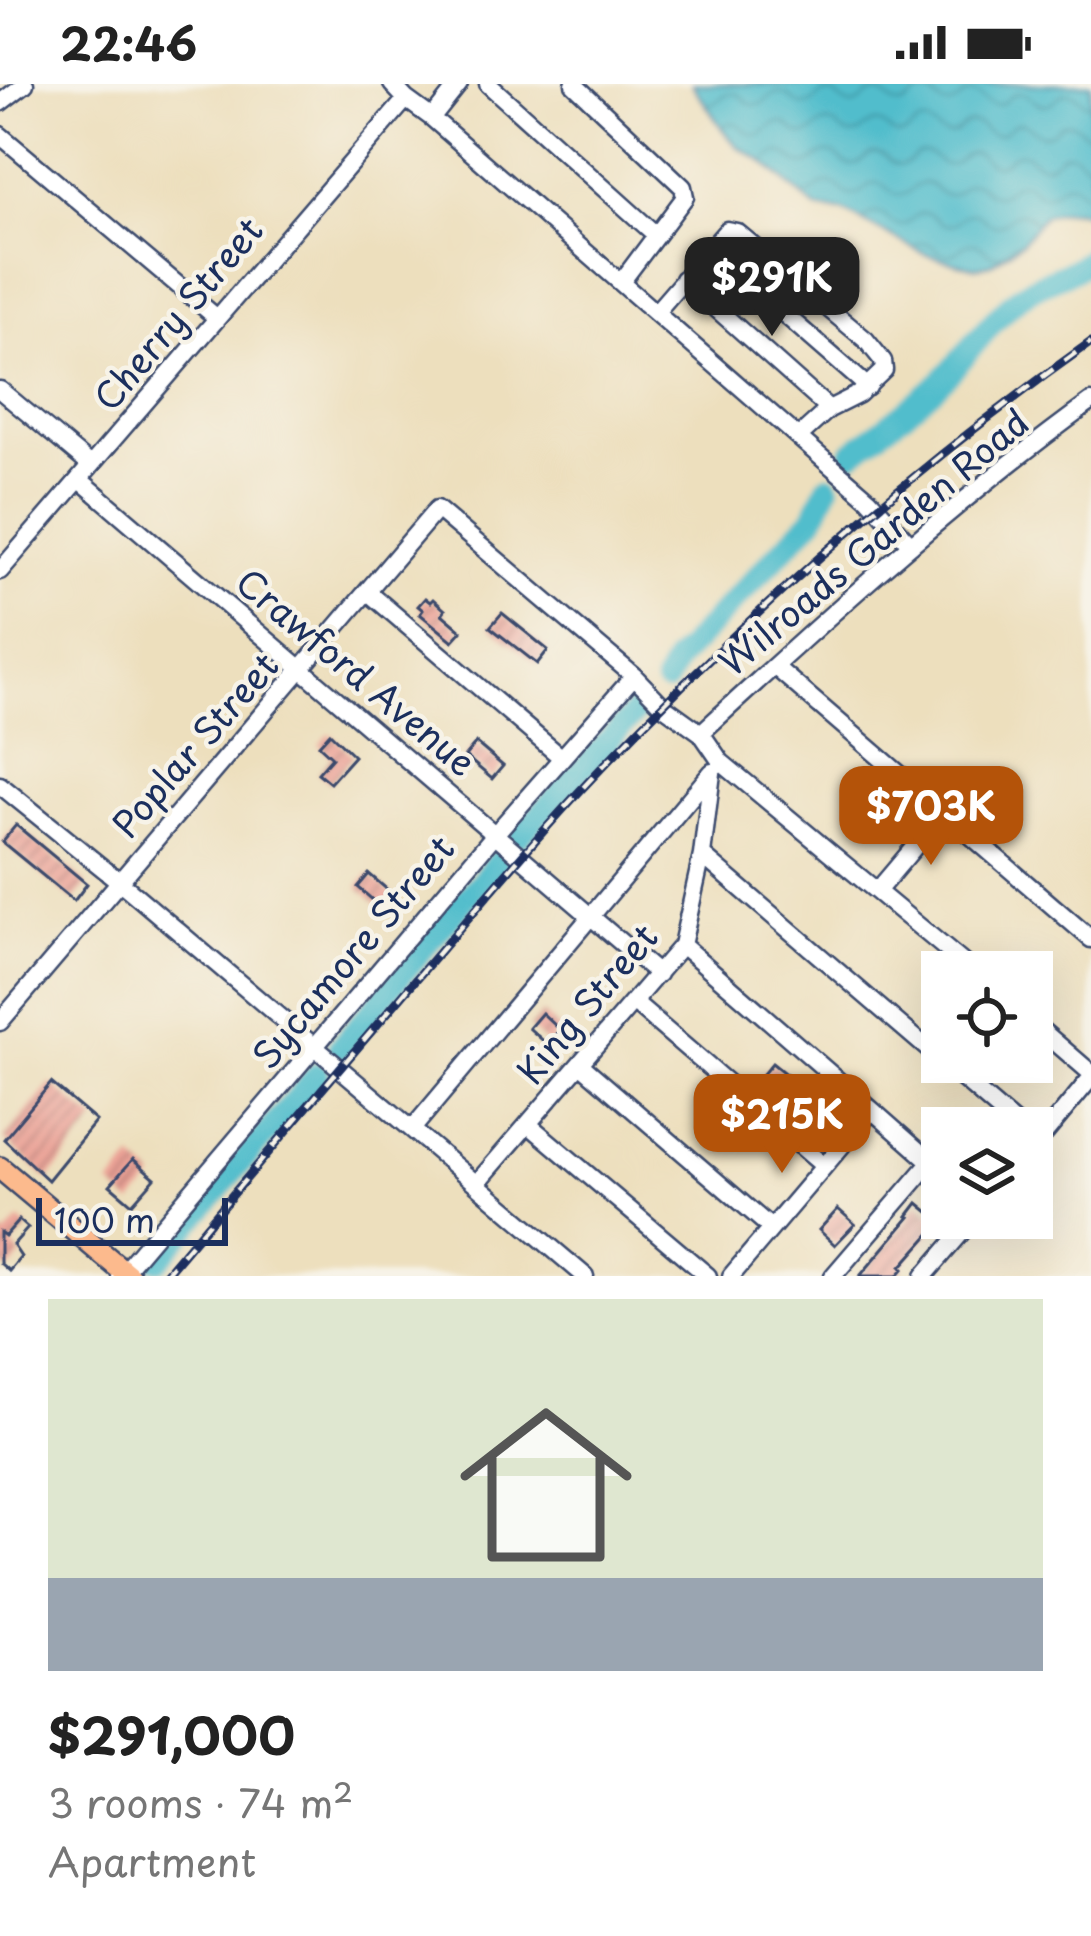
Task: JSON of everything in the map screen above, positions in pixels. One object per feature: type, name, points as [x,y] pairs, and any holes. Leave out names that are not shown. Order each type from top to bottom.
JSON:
[{"type":"main road","points":[[0,1168],[125,1274]]},
{"type":"street","points":[[0,103],[25,84]]},
{"type":"street","points":[[392,84],[869,499],[911,545]]},
{"type":"street","points":[[432,118],[459,84]]},
{"type":"street","points":[[488,84],[656,235]]},
{"type":"street","points":[[574,84],[682,187],[685,197],[622,281]]},
{"type":"street","name":"Cherry Street","points":[[0,571],[406,99]]},
{"type":"street","points":[[0,135],[218,318]]},
{"type":"street","points":[[656,312],[728,230],[737,232],[866,340],[883,361],[884,370],[798,437]]},
{"type":"street","points":[[706,252],[868,387]]},
{"type":"street","points":[[683,279],[829,409]]},
{"type":"street","name":"Crawford Avenue","points":[[0,390],[302,668],[658,974]]},
{"type":"street","name":"Wilroads Garden Road","points":[[700,733],[911,545],[1091,402]]},
{"type":"street","name":"Poplar Street","points":[[0,1022],[437,509],[634,676]]},
{"type":"street","points":[[368,592],[562,758]]},
{"type":"street","points":[[774,666],[1091,940]]},
{"type":"street","points":[[634,676],[662,705],[700,733],[716,767],[878,890],[949,951]]},
{"type":"street","name":"Sycamore Street","points":[[125,1274],[314,1046],[634,676]]},
{"type":"street","points":[[413,1128],[716,767]]},
{"type":"street","name":"King Street","points":[[477,1183],[682,945],[716,767]]},
{"type":"street","points":[[0,785],[585,1276]]},
{"type":"street","points":[[878,890],[944,812]]},
{"type":"street","points":[[702,855],[921,1044]]},
{"type":"street","points":[[682,945],[921,1154]]},
{"type":"street","points":[[633,1002],[824,1166]]},
{"type":"street","points":[[1053,1041],[1091,1075],[1053,1120]]},
{"type":"street","points":[[580,1064],[772,1228]]},
{"type":"street","points":[[967,1083],[995,1107]]},
{"type":"street","points":[[731,1276],[872,1110]]},
{"type":"street","points":[[528,1124],[708,1276]]},
{"type":"street","points":[[832,1276],[921,1185]]},
{"type":"street","points":[[924,1276],[956,1239]]},
{"type":"water","points":[[692,84],[1091,84],[1091,216],[1074,210],[1044,215],[1022,242],[991,264],[976,267],[925,254],[843,211],[817,209],[761,160],[737,146]]},
{"type":"building","points":[[425,598],[433,599],[462,631],[453,641],[420,614],[423,610],[418,606]]},
{"type":"building","points":[[502,613],[548,650],[537,664],[490,627]]},
{"type":"building","points":[[330,733],[354,756],[330,783],[318,773],[332,757],[319,745]]},
{"type":"building","points":[[476,743],[503,766],[492,779],[465,756]]},
{"type":"building","points":[[16,825],[87,884],[74,901],[2,842]]},
{"type":"building","points":[[369,874],[397,898],[385,911],[358,887]]},
{"type":"building","points":[[542,1013],[560,1030],[548,1045],[529,1028]]},
{"type":"building","points":[[772,1063],[788,1076],[771,1103],[759,1093],[769,1081],[762,1075]]},
{"type":"building","points":[[51,1083],[96,1121],[48,1180],[4,1139]]},
{"type":"building","points":[[133,1159],[155,1178],[132,1204],[110,1185]]},
{"type":"building","points":[[918,1203],[921,1205],[921,1239],[926,1239],[903,1269],[897,1276],[860,1276],[910,1217]]},
{"type":"building","points":[[838,1209],[855,1224],[835,1245],[819,1230]]},
{"type":"building","points":[[19,1220],[28,1228],[13,1245],[21,1257],[9,1271],[0,1263],[0,1232],[5,1236]]},
{"type":"waterway","points":[[852,453],[936,386],[1014,302],[1091,258]]},
{"type":"waterway","points":[[666,681],[677,660],[813,518],[828,486]]},
{"type":"waterway","points":[[520,835],[639,708]]},
{"type":"waterway","points":[[339,1048],[497,862]]},
{"type":"waterway","points":[[158,1260],[317,1074]]},
{"type":"railway","points":[[164,1276],[512,867],[649,719],[768,604],[893,494],[1091,342]]}]
